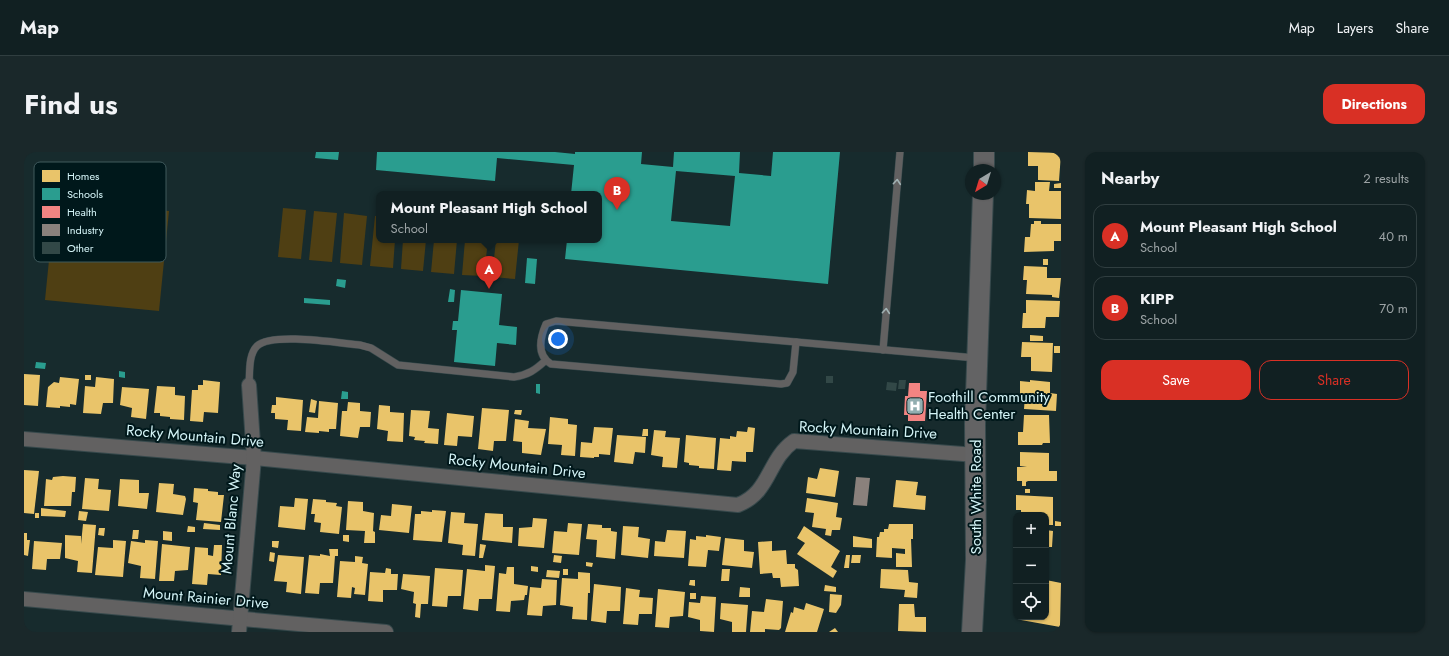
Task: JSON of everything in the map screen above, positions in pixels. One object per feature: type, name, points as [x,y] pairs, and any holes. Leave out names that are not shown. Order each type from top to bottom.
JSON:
[{"type":"main road","points":[[984,152],[984,164]]},
{"type":"main road","name":"South White Road","points":[[972,632],[976,560],[976,455],[983,200]]},
{"type":"street","name":"Mount Blanc Way","points":[[239,632],[254,458],[249,384]]},
{"type":"street","name":"Rocky Mountain Drive","points":[[24,439],[254,458],[738,505],[749,501],[759,491],[783,449],[794,441],[976,455]]},
{"type":"street","name":"Mount Rainier Drive","points":[[24,599],[386,632]]},
{"type":"lane","points":[[883,350],[900,152]]},
{"type":"lane","points":[[796,342],[793,372],[787,383],[781,384],[551,364],[545,361],[541,354],[541,336],[546,324],[556,321],[979,358]]},
{"type":"lane","points":[[249,384],[251,360],[256,347],[265,340],[281,338],[360,345],[371,348],[398,365],[514,377],[524,376],[532,372],[545,361]]},
{"type":"shaded area","points":[[283,208],[306,210],[301,259],[278,257]]},
{"type":"shaded area","points":[[166,211],[169,211],[166,241]]},
{"type":"shaded area","points":[[314,211],[337,213],[332,262],[309,260]]},
{"type":"shaded area","points":[[344,213],[367,216],[362,265],[340,263]]},
{"type":"shaded area","points":[[376,216],[376,243],[395,243],[393,268],[370,266]]},
{"type":"shaded area","points":[[403,243],[426,243],[423,271],[401,269]]},
{"type":"shaded area","points":[[434,243],[457,243],[454,274],[431,272]]},
{"type":"shaded area","points":[[465,243],[488,243],[484,276],[462,275]]},
{"type":"shaded area","points":[[496,243],[519,243],[515,279],[492,277]]},
{"type":"shaded area","points":[[49,262],[164,262],[159,311],[45,300]]},
{"type":"building: Homes","points":[[1028,152],[1061,153],[1059,181],[1038,180],[1038,166],[1028,166]]},
{"type":"building: Homes","points":[[1035,182],[1050,182],[1049,191],[1061,191],[1061,219],[1029,218],[1029,204],[1026,204],[1027,190],[1035,191]]},
{"type":"building: Homes","points":[[1061,183],[1061,188],[1054,188],[1054,184]]},
{"type":"building: Homes","points":[[1034,221],[1041,221],[1041,224],[1061,224],[1061,241],[1054,241],[1054,251],[1024,252],[1025,237],[1030,237],[1031,224],[1034,224]]},
{"type":"building: Homes","points":[[1043,259],[1048,259],[1048,265],[1043,265]]},
{"type":"building: Homes","points":[[1024,266],[1047,267],[1047,278],[1061,278],[1059,298],[1052,297],[1052,295],[1026,294],[1027,280],[1023,280]]},
{"type":"building: Homes","points":[[1026,300],[1060,301],[1059,317],[1046,317],[1045,328],[1022,328],[1023,313],[1026,313]]},
{"type":"building: Homes","points":[[1030,335],[1043,336],[1043,341],[1030,341]]},
{"type":"building: Homes","points":[[1022,342],[1053,343],[1052,372],[1031,371],[1031,357],[1021,357]]},
{"type":"building: Homes","points":[[1054,346],[1060,346],[1060,353],[1054,353]]},
{"type":"building: Homes","points":[[24,374],[40,375],[38,406],[24,405]]},
{"type":"building: Homes","points":[[85,375],[91,375],[91,380],[85,380]]},
{"type":"building: Homes","points":[[60,377],[79,379],[76,405],[70,404],[70,407],[60,406],[60,408],[46,407],[48,387],[54,382],[59,383]]},
{"type":"building: Homes","points":[[96,377],[114,379],[113,403],[103,403],[101,414],[83,413],[85,386],[95,387]]},
{"type":"building: Homes","points":[[203,380],[220,382],[218,413],[204,412],[203,422],[190,421],[192,390],[198,390],[198,385],[203,385]]},
{"type":"building: Homes","points":[[1030,380],[1050,382],[1050,393],[1057,394],[1056,411],[1024,409],[1025,395],[1020,395],[1020,381],[1030,382]]},
{"type":"building: Homes","points":[[157,386],[175,387],[175,395],[185,396],[184,420],[170,419],[170,417],[160,416],[160,413],[154,413]]},
{"type":"building: Homes","points":[[122,387],[149,389],[146,419],[131,417],[132,408],[120,405]]},
{"type":"building: Homes","points":[[276,397],[303,400],[301,431],[287,430],[288,420],[275,419],[275,413],[271,413],[272,405],[276,405]]},
{"type":"building: Homes","points":[[311,399],[317,401],[315,413],[309,412]]},
{"type":"building: Homes","points":[[319,401],[338,403],[336,429],[329,429],[329,432],[319,431],[319,433],[305,432],[307,417],[318,418]]},
{"type":"building: Homes","points":[[348,402],[360,403],[360,411],[371,412],[370,427],[360,427],[358,438],[340,436],[342,411],[347,411]]},
{"type":"building: Homes","points":[[379,405],[390,406],[390,412],[404,413],[403,442],[387,441],[388,431],[377,429]]},
{"type":"building: Homes","points":[[482,408],[509,410],[506,441],[494,441],[493,451],[478,449]]},
{"type":"building: Homes","points":[[411,410],[430,411],[428,428],[439,429],[438,444],[424,443],[425,441],[414,440],[415,437],[409,436]]},
{"type":"building: Homes","points":[[515,410],[522,410],[521,415],[514,414]]},
{"type":"building: Homes","points":[[447,413],[474,416],[472,437],[458,436],[457,446],[444,445]]},
{"type":"building: Homes","points":[[1024,415],[1049,415],[1050,443],[1043,443],[1042,445],[1018,445],[1018,432],[1023,432]]},
{"type":"building: Homes","points":[[550,417],[568,419],[568,424],[577,425],[575,456],[561,455],[562,445],[548,444]]},
{"type":"building: Homes","points":[[515,419],[529,421],[528,428],[546,429],[541,455],[522,453],[522,442],[513,441]]},
{"type":"building: Homes","points":[[594,427],[613,428],[610,455],[599,454],[599,457],[594,458],[580,457],[581,442],[592,443]]},
{"type":"building: Homes","points":[[748,427],[755,428],[753,452],[746,452],[746,462],[732,461],[731,471],[717,470],[720,438],[730,439],[730,436],[736,437],[737,431],[747,432]]},
{"type":"building: Homes","points":[[643,429],[648,429],[648,436],[642,436]]},
{"type":"building: Homes","points":[[654,430],[666,431],[665,437],[680,438],[677,468],[662,467],[663,457],[651,455]]},
{"type":"building: Homes","points":[[617,435],[646,437],[645,453],[635,452],[633,464],[614,462]]},
{"type":"building: Homes","points":[[686,435],[716,438],[714,469],[699,468],[699,466],[689,465],[689,463],[684,462]]},
{"type":"building: Homes","points":[[1020,452],[1049,453],[1049,471],[1057,471],[1057,481],[1028,481],[1026,482],[1026,486],[1022,486],[1022,481],[1017,481],[1017,467],[1027,467],[1020,466]]},
{"type":"building: Homes","points":[[820,468],[839,471],[835,497],[806,493],[808,477],[817,479]]},
{"type":"building: Homes","points":[[24,470],[39,471],[34,514],[24,513]]},
{"type":"building: Homes","points":[[53,477],[76,477],[75,492],[72,492],[71,506],[44,506],[46,479],[52,480]]},
{"type":"building: Homes","points":[[85,478],[99,479],[98,489],[111,490],[109,511],[82,509]]},
{"type":"building: Homes","points":[[120,479],[139,480],[139,493],[149,493],[147,509],[118,506]]},
{"type":"building: Homes","points":[[896,480],[918,482],[916,495],[926,496],[925,510],[893,507]]},
{"type":"building: Homes","points":[[159,483],[174,484],[173,494],[185,496],[186,499],[183,515],[156,512]]},
{"type":"building: Homes","points":[[194,488],[208,489],[208,491],[218,492],[218,495],[224,495],[221,522],[196,520],[198,503],[193,502]]},
{"type":"building: Homes","points":[[1025,489],[1030,489],[1030,493],[1025,493]]},
{"type":"building: Homes","points":[[1016,495],[1053,497],[1053,525],[1049,525],[1049,512],[1021,512],[1021,510],[1016,510]]},
{"type":"building: Homes","points":[[295,498],[308,499],[305,530],[278,527],[280,506],[294,507]]},
{"type":"building: Homes","points":[[807,498],[838,503],[836,517],[842,518],[840,530],[832,530],[831,536],[825,535],[826,529],[812,527],[814,513],[805,512]]},
{"type":"building: Homes","points":[[313,499],[337,503],[336,506],[342,507],[339,534],[320,532],[321,523],[314,522],[315,514],[311,514]]},
{"type":"building: Homes","points":[[348,501],[363,502],[363,511],[374,513],[373,531],[375,532],[375,543],[364,543],[365,531],[346,530]]},
{"type":"building: Homes","points":[[392,504],[412,506],[409,533],[379,530],[381,515],[391,516]]},
{"type":"building: Homes","points":[[41,508],[66,511],[65,517],[41,516]]},
{"type":"building: Homes","points":[[432,510],[446,511],[442,542],[413,540],[415,514],[421,514],[421,511],[432,512]]},
{"type":"building: Homes","points":[[79,511],[88,512],[86,521],[78,520]]},
{"type":"building: Homes","points":[[451,512],[465,513],[464,523],[478,524],[475,556],[462,555],[463,545],[448,543]]},
{"type":"building: Homes","points":[[35,513],[39,513],[39,518],[35,518]]},
{"type":"building: Homes","points":[[485,513],[503,514],[503,527],[513,527],[512,543],[482,540]]},
{"type":"building: Homes","points":[[533,518],[547,519],[544,548],[518,546],[519,528],[532,527]]},
{"type":"building: Homes","points":[[1055,521],[1061,522],[1061,526],[1055,526]]},
{"type":"building: Homes","points":[[204,523],[220,525],[220,530],[203,529]]},
{"type":"building: Homes","points":[[568,523],[582,524],[579,555],[552,553],[554,531],[567,532]]},
{"type":"building: Homes","points":[[83,524],[96,525],[92,573],[77,572],[78,561],[65,558],[65,535],[81,536],[81,544]]},
{"type":"building: Homes","points":[[588,524],[602,525],[602,528],[611,528],[611,531],[617,532],[615,559],[596,557],[597,540],[586,539]]},
{"type":"building: Homes","points":[[889,524],[913,524],[913,539],[911,539],[912,567],[896,567],[896,553],[905,554],[905,549],[892,548],[892,558],[876,557],[877,537],[879,537],[880,532],[884,532],[884,529],[888,529]]},
{"type":"building: Homes","points":[[188,526],[195,527],[195,532],[187,532]]},
{"type":"building: Homes","points":[[623,526],[639,527],[638,537],[650,539],[648,558],[621,555]]},
{"type":"building: Homes","points":[[804,526],[840,551],[831,567],[837,571],[833,578],[797,554],[805,543],[797,538]]},
{"type":"building: Homes","points":[[99,528],[105,528],[104,536],[98,535]]},
{"type":"building: Homes","points":[[133,530],[139,530],[138,539],[132,539]]},
{"type":"building: Homes","points":[[667,530],[686,531],[684,558],[654,556],[655,541],[665,542]]},
{"type":"building: Homes","points":[[1049,530],[1053,531],[1052,547],[1049,547]]},
{"type":"building: Homes","points":[[163,531],[172,532],[172,541],[163,540]]},
{"type":"building: Homes","points":[[24,533],[27,533],[27,540],[30,540],[28,556],[24,555]]},
{"type":"building: Homes","points":[[343,535],[349,535],[349,542],[343,541]]},
{"type":"building: Homes","points":[[706,535],[721,537],[719,551],[708,550],[706,567],[688,566],[690,539],[696,540],[696,536],[706,537]]},
{"type":"building: Homes","points":[[853,536],[872,539],[872,548],[853,547]]},
{"type":"building: Homes","points":[[725,538],[744,540],[744,551],[754,552],[752,568],[722,565]]},
{"type":"building: Homes","points":[[113,540],[126,541],[123,577],[95,575],[98,547],[113,548]]},
{"type":"building: Homes","points":[[145,540],[158,541],[155,579],[140,578],[141,566],[128,563],[131,541],[145,543]]},
{"type":"building: Homes","points":[[34,541],[62,543],[60,559],[47,559],[46,570],[32,569]]},
{"type":"building: Homes","points":[[272,541],[279,541],[278,548],[272,547]]},
{"type":"building: Homes","points":[[772,541],[772,551],[786,550],[787,564],[795,564],[795,568],[798,570],[799,586],[781,587],[780,578],[773,578],[772,573],[760,574],[758,542]]},
{"type":"building: Homes","points":[[162,544],[190,547],[188,570],[175,571],[174,581],[159,581]]},
{"type":"building: Homes","points":[[480,544],[486,545],[483,558],[479,558]]},
{"type":"building: Homes","points":[[214,545],[222,545],[221,575],[208,574],[207,585],[192,584],[195,547],[208,548],[208,555],[213,556]]},
{"type":"building: Homes","points":[[329,549],[338,549],[338,556],[335,556],[333,583],[320,583],[319,594],[305,593],[309,555],[320,556],[320,554],[330,556]]},
{"type":"building: Homes","points":[[270,552],[275,553],[274,562],[269,561]]},
{"type":"building: Homes","points":[[278,555],[304,557],[301,594],[286,592],[287,582],[274,581]]},
{"type":"building: Homes","points":[[554,555],[562,556],[561,563],[553,562]]},
{"type":"building: Homes","points":[[846,555],[850,555],[849,568],[844,568]]},
{"type":"building: Homes","points":[[852,555],[861,555],[860,563],[851,563]]},
{"type":"building: Homes","points":[[355,556],[363,557],[362,563],[368,564],[365,595],[354,594],[355,588],[352,587],[351,598],[337,597],[340,561],[355,562]]},
{"type":"building: Homes","points":[[586,562],[593,563],[592,567],[586,566]]},
{"type":"building: Homes","points":[[485,565],[495,566],[492,599],[479,599],[478,611],[463,609],[467,569],[485,571]]},
{"type":"building: Homes","points":[[531,566],[538,567],[538,572],[531,571]]},
{"type":"building: Homes","points":[[507,567],[514,567],[514,584],[528,586],[527,595],[525,595],[524,600],[511,601],[510,612],[496,611],[499,573],[506,574]]},
{"type":"building: Homes","points":[[386,568],[391,569],[391,574],[398,574],[397,590],[383,590],[383,602],[368,601],[370,572],[385,573]]},
{"type":"building: Homes","points":[[435,568],[463,570],[461,596],[448,596],[447,607],[432,606]]},
{"type":"building: Homes","points":[[563,569],[568,569],[568,575],[563,575]]},
{"type":"building: Homes","points":[[722,569],[730,569],[729,581],[721,581]]},
{"type":"building: Homes","points":[[881,569],[908,570],[909,582],[918,583],[917,598],[904,597],[905,590],[880,588]]},
{"type":"building: Homes","points":[[547,570],[560,571],[559,578],[546,577]]},
{"type":"building: Homes","points":[[578,572],[590,573],[590,593],[588,593],[587,620],[572,619],[573,607],[560,605],[562,578],[578,579]]},
{"type":"building: Homes","points":[[403,574],[430,576],[428,604],[421,604],[420,618],[415,617],[416,604],[413,603],[414,592],[401,589]]},
{"type":"building: Homes","points":[[542,579],[557,580],[556,605],[543,606],[542,616],[527,615],[530,587],[541,588]]},
{"type":"building: Homes","points":[[690,580],[695,580],[695,586],[689,585]]},
{"type":"building: Homes","points":[[1049,581],[1061,583],[1060,627],[1021,620],[1049,620]]},
{"type":"building: Homes","points":[[594,584],[621,587],[620,611],[607,611],[606,623],[591,621]]},
{"type":"building: Homes","points":[[825,585],[836,587],[836,592],[824,591]]},
{"type":"building: Homes","points":[[740,587],[750,588],[750,597],[739,597]]},
{"type":"building: Homes","points":[[626,588],[640,590],[639,597],[653,598],[652,614],[639,614],[638,625],[623,624]]},
{"type":"building: Homes","points":[[658,589],[685,592],[683,616],[670,617],[669,628],[655,627]]},
{"type":"building: Homes","points":[[690,593],[696,593],[696,599],[690,599]]},
{"type":"building: Homes","points":[[830,594],[842,595],[841,605],[836,613],[829,612]]},
{"type":"building: Homes","points":[[701,596],[716,597],[714,632],[700,631],[700,620],[688,617],[689,602],[700,603]]},
{"type":"building: Homes","points":[[766,599],[783,601],[781,628],[779,630],[765,629],[765,632],[750,632],[752,611],[764,612]]},
{"type":"building: Homes","points":[[721,603],[748,605],[746,632],[732,632],[732,622],[720,619]]},
{"type":"building: Homes","points":[[806,603],[824,609],[817,632],[785,632],[794,607],[804,610]]},
{"type":"building: Homes","points":[[899,604],[914,604],[915,617],[926,617],[926,632],[898,631]]},
{"type":"building: Homes","points":[[835,628],[838,632],[829,632]]},
{"type":"building: Schools","points":[[316,152],[339,152],[338,160],[315,158]]},
{"type":"building: Schools","points":[[377,152],[555,152],[575,154],[575,152],[642,152],[641,164],[673,167],[674,152],[740,152],[739,173],[771,176],[773,152],[840,152],[828,284],[565,259],[567,243],[602,243],[602,191],[571,191],[574,165],[497,158],[495,181],[376,170]],"holes":[[[676,171],[735,176],[730,226],[671,221]]]},
{"type":"building: Schools","points":[[527,258],[537,259],[535,284],[525,283]]},
{"type":"building: Schools","points":[[337,279],[346,280],[345,288],[336,286]]},
{"type":"building: Schools","points":[[450,289],[455,290],[454,302],[448,302]]},
{"type":"building: Schools","points":[[461,290],[502,294],[499,325],[517,327],[516,345],[497,343],[495,366],[454,362],[457,330],[452,330],[453,321],[458,321]]},
{"type":"building: Schools","points":[[304,298],[330,300],[330,305],[304,303]]},
{"type":"building: Schools","points":[[36,362],[46,363],[45,369],[35,368]]},
{"type":"building: Schools","points":[[119,371],[125,372],[125,378],[119,377]]},
{"type":"building: Schools","points":[[536,384],[540,384],[540,394],[536,393]]},
{"type":"building: Schools","points":[[342,391],[348,392],[348,399],[341,399]]},
{"type":"building: Health","name":"Foothill Community Health Center","points":[[909,383],[920,383],[920,391],[927,391],[925,421],[908,421],[908,415],[904,415],[905,396],[908,396]]},
{"type":"building: Industry","points":[[856,477],[870,478],[867,506],[853,505]]},
{"type":"building: Other","points":[[826,376],[833,376],[833,383],[826,383]]},
{"type":"building: Other","points":[[899,380],[906,380],[905,389],[898,389]]},
{"type":"building: Other","points":[[887,382],[897,383],[896,391],[886,390]]},
{"type":"place","name":"KIPP","points":[[617,210]]},
{"type":"place","name":"Mount Pleasant High School","points":[[489,289]]},
{"type":"place","name":"Foothill Community Health Center","points":[[915,406]]}]
